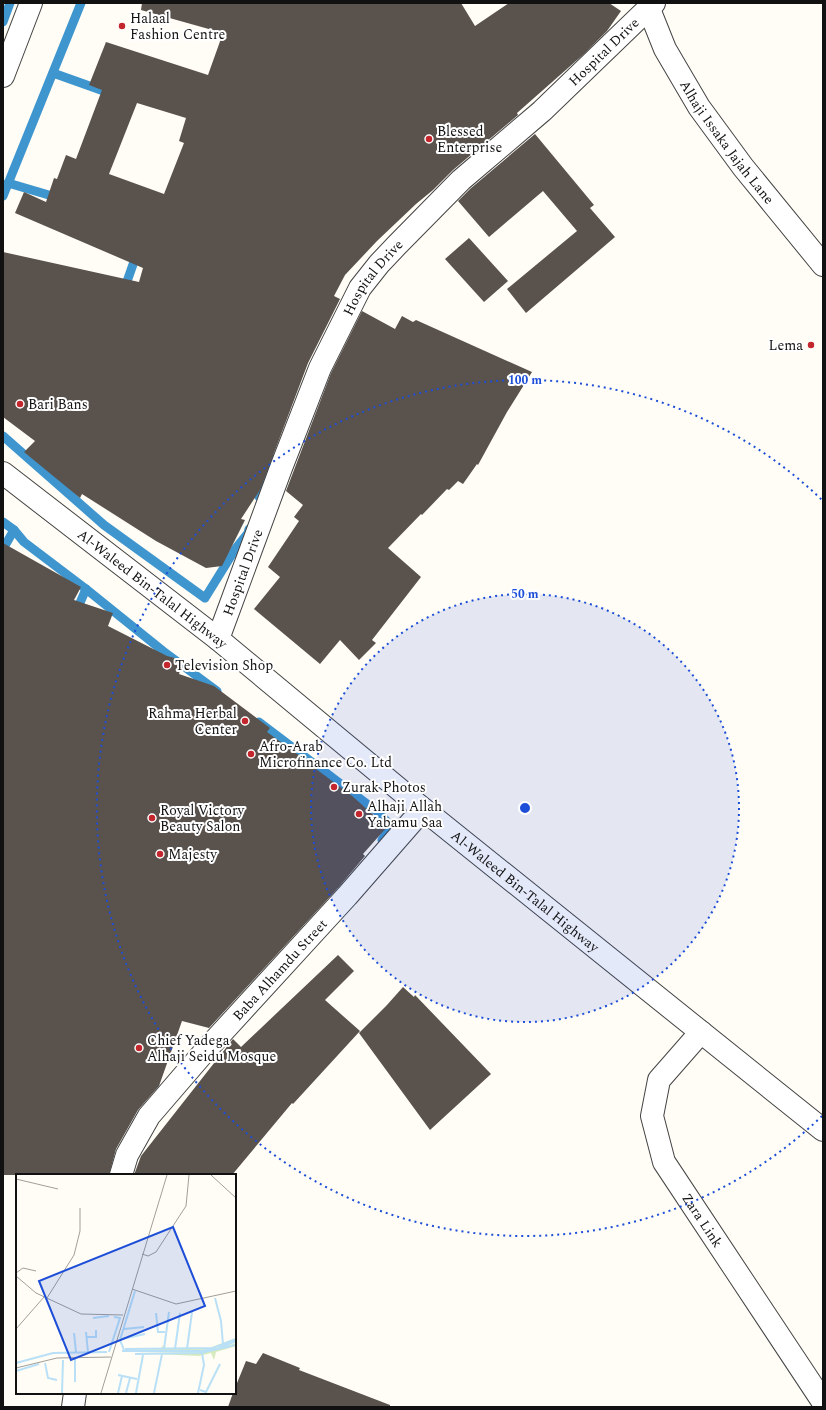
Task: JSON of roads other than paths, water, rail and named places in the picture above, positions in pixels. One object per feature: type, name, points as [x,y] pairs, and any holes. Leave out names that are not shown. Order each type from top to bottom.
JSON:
[{"type":"street","points":[[3,76],[30,3]]},
{"type":"street","name":"Alhaji Issaka Jajah Lane","points":[[652,6],[664,48],[699,107],[743,167],[823,264]]},
{"type":"street","name":"Hospital Drive","points":[[218,639],[317,375],[360,288],[388,254],[461,180],[542,111],[652,6]]},
{"type":"street","name":"Al-Waleed Bin-Talal Highway","points":[[3,473],[218,639],[423,809],[823,1130]]},
{"type":"street","name":"Baba Alhamdu Street","points":[[121,1174],[127,1155],[149,1116],[205,1051],[341,902],[423,809]]},
{"type":"street","name":"Zara Link","points":[[702,1032],[659,1080],[652,1116],[664,1162],[823,1402]]},
{"type":"street","points":[[73,1407],[75,1394]]},
{"type":"waterway","points":[[3,22],[10,3]]},
{"type":"waterway","points":[[3,196],[81,3]]},
{"type":"waterway","points":[[53,73],[112,94]]},
{"type":"waterway","points":[[8,183],[59,198]]},
{"type":"waterway","points":[[124,290],[137,253]]},
{"type":"waterway","points":[[3,436],[104,525],[205,598],[236,548],[248,533],[249,529]]},
{"type":"waterway","points":[[259,497],[271,458]]},
{"type":"waterway","points":[[3,522],[14,530],[24,542],[86,589],[163,651],[217,691]]},
{"type":"waterway","points":[[3,549],[14,530]]},
{"type":"waterway","points":[[76,612],[86,589]]},
{"type":"waterway","points":[[259,722],[379,813],[391,826],[382,840]]},
{"type":"place","name":"Halaal Fashion Centre","points":[[122,26]]},
{"type":"place","name":"Blessed Enterprise","points":[[429,139]]},
{"type":"place","name":"Lema","points":[[811,345]]},
{"type":"place","name":"Bari Bans","points":[[20,404]]},
{"type":"place","name":"Television Shop","points":[[167,665]]},
{"type":"place","name":"Rahma Herbal Center","points":[[245,721]]},
{"type":"place","name":"Afro-Arab Microfinance Co. Ltd","points":[[251,754]]},
{"type":"place","name":"Zurak Photos","points":[[334,787]]},
{"type":"place","name":"Alhaji Allah Yabamu Saa","points":[[359,814]]},
{"type":"place","name":"Royal Victory Beauty Salon","points":[[152,818]]},
{"type":"place","name":"Majesty","points":[[160,854]]},
{"type":"place","name":"Chief Yadega Alhaji Seidu Mosque","points":[[139,1048]]}]
